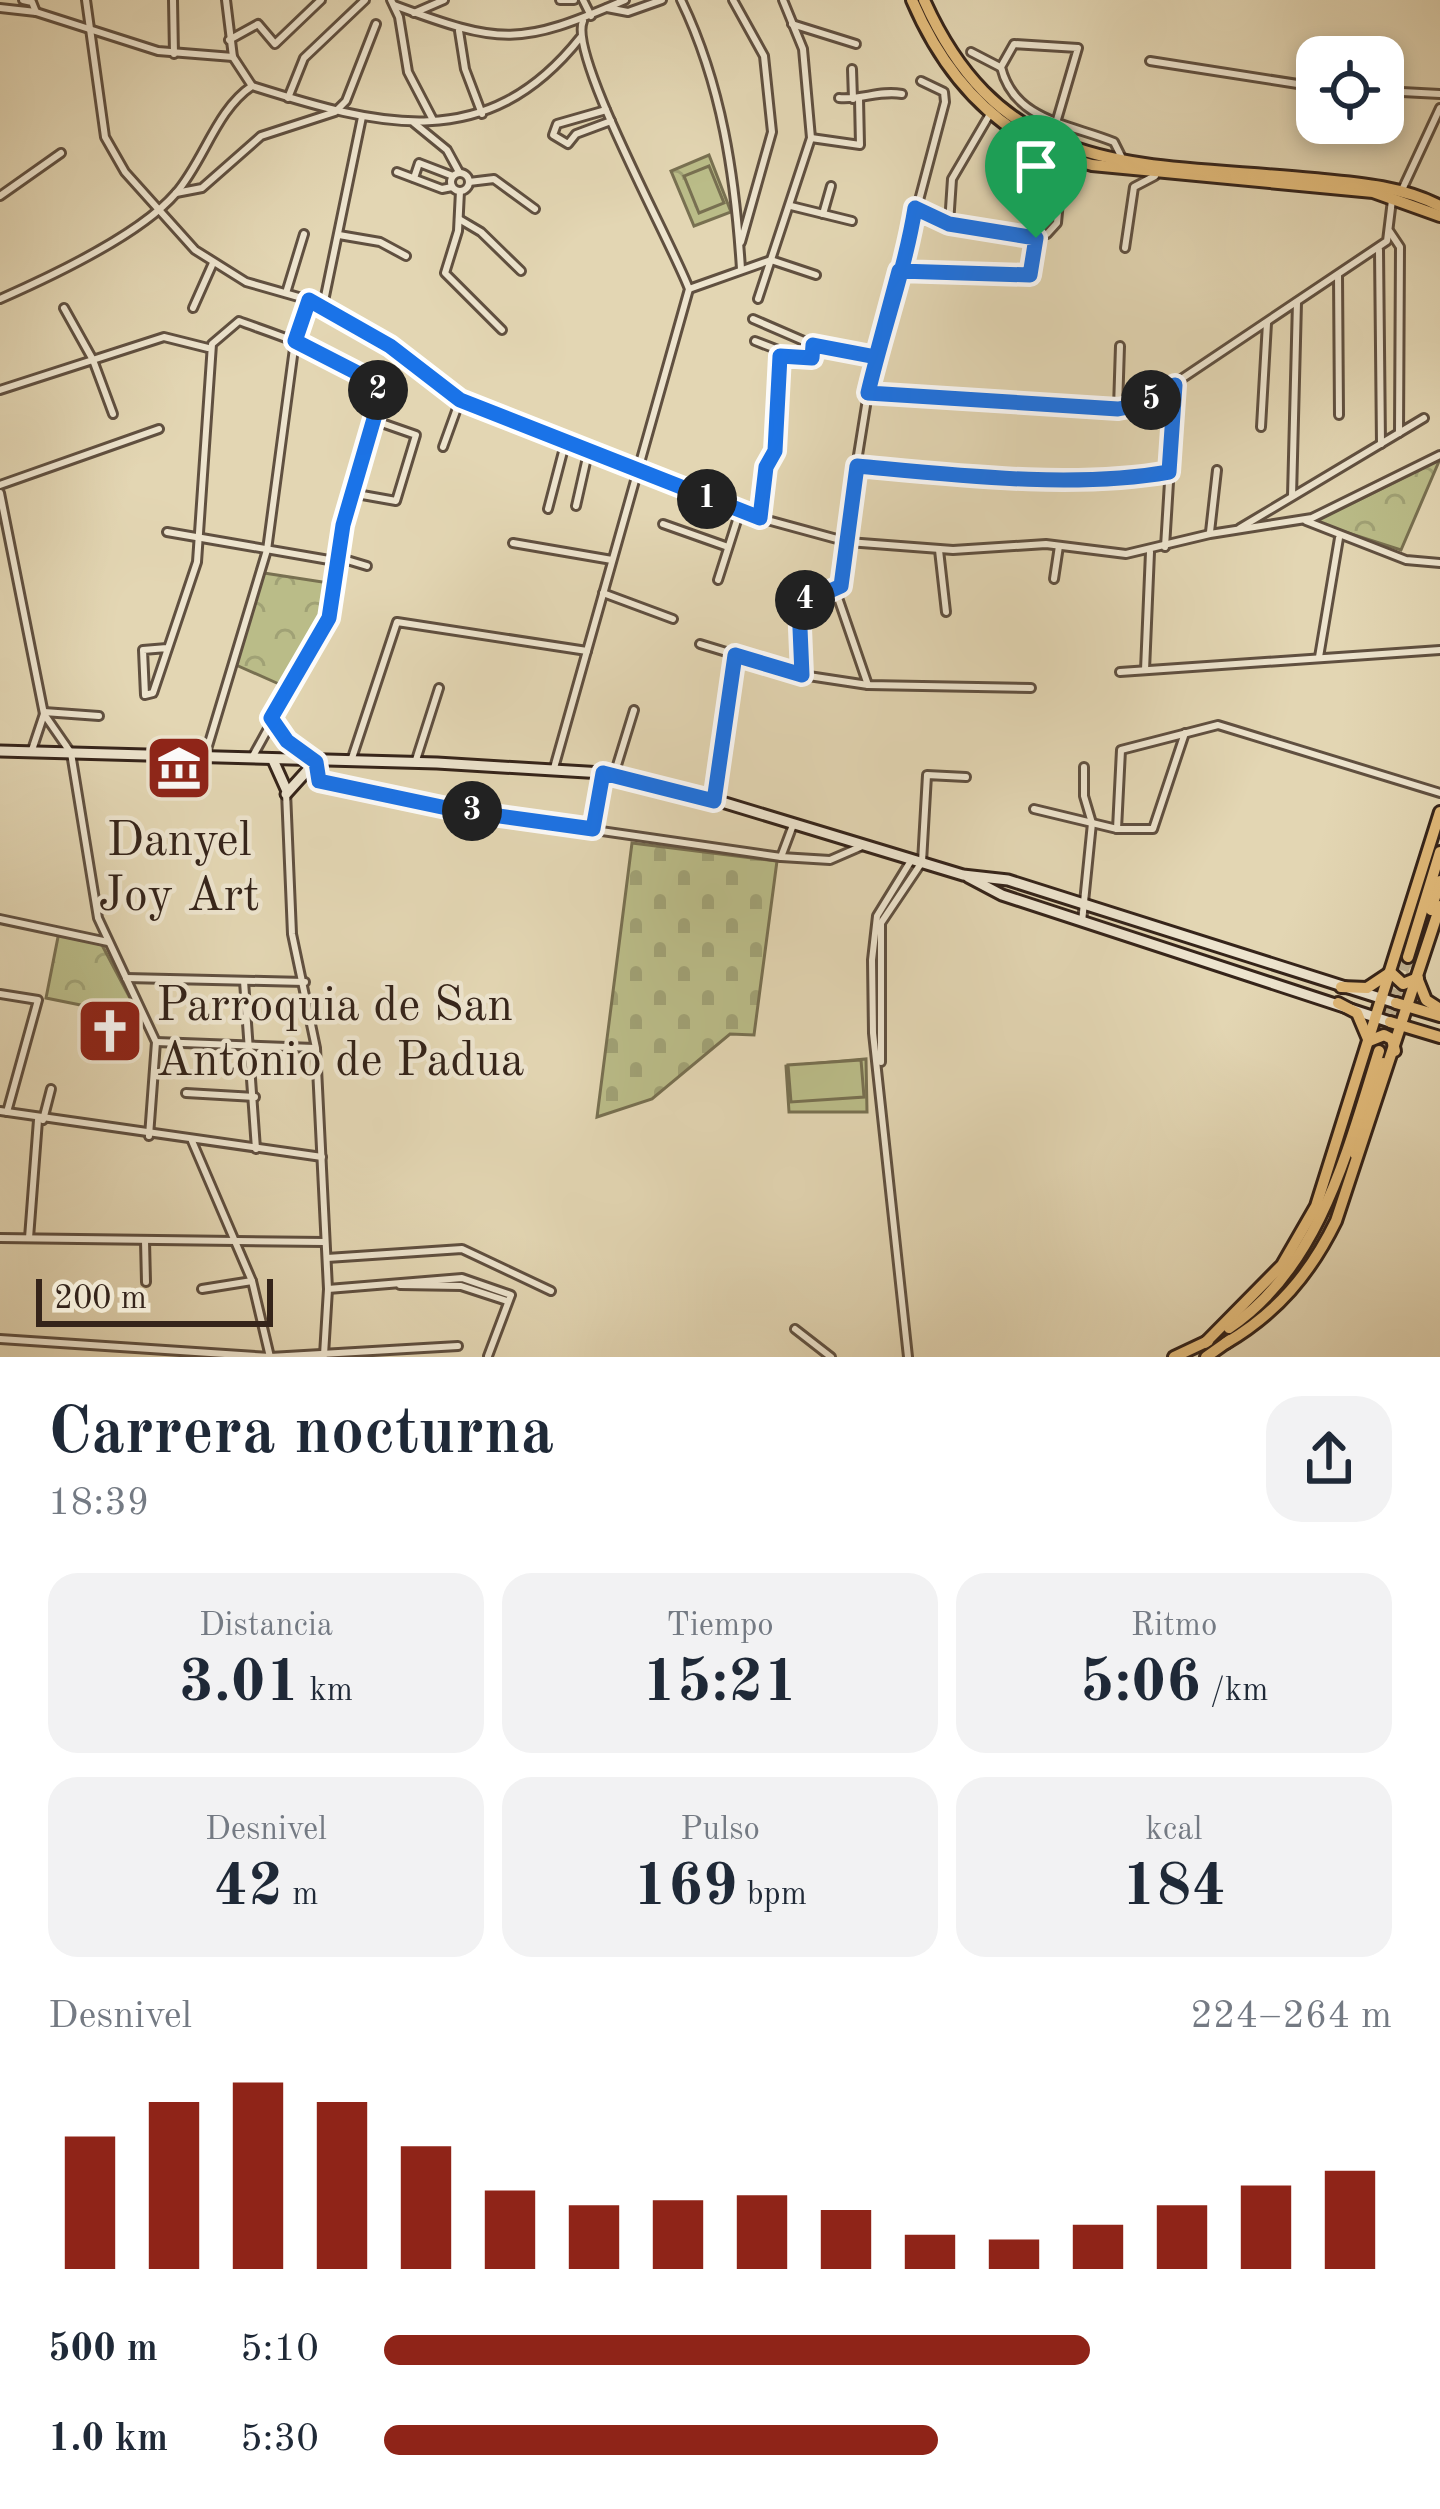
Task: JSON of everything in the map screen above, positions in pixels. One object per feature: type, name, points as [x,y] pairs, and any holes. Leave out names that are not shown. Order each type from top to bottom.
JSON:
[{"type":"main road","points":[[912,0],[928,38],[959,86],[990,114],[1063,158],[1397,194],[1440,216]]},
{"type":"main road","points":[[924,0],[960,68],[996,106],[1068,148],[1121,160],[1397,194],[1440,206]]},
{"type":"main road","points":[[271,718],[314,762]]},
{"type":"main road","points":[[0,751],[554,768],[608,774],[964,874],[1008,880],[1342,987],[1440,1012]]},
{"type":"main road","points":[[279,761],[286,792]]},
{"type":"main road","points":[[286,792],[314,762]]},
{"type":"main road","points":[[1206,1350],[1299,1239],[1334,1159],[1440,812]]},
{"type":"main road","points":[[1440,851],[1412,958],[1440,881]]},
{"type":"main road","points":[[964,874],[1002,895],[1440,1038]]},
{"type":"main road","points":[[1206,1350],[1277,1283],[1318,1222],[1402,1005],[1418,978],[1440,906]]},
{"type":"main road","points":[[1149,944],[1154,926]]},
{"type":"main road","points":[[1390,972],[1403,984],[1418,978]]},
{"type":"main road","points":[[1342,987],[1367,988],[1390,972]]},
{"type":"main road","points":[[1418,978],[1426,1000],[1440,1012]]},
{"type":"main road","points":[[1337,1003],[1357,1013],[1369,1041]]},
{"type":"main road","points":[[1174,1357],[1226,1343],[1282,1293],[1321,1239],[1392,1039],[1384,1035],[1369,1041]]},
{"type":"main road","points":[[1386,1052],[1407,1041],[1440,1038]]},
{"type":"street","points":[[22,0],[32,2],[36,12]]},
{"type":"street","points":[[86,0],[105,137],[125,172],[213,263],[246,282],[323,306],[390,346],[460,400],[760,518],[848,542],[939,549],[1059,546],[1110,554],[1150,552],[1210,534],[1303,520],[1440,455]]},
{"type":"street","points":[[173,0],[174,54]]},
{"type":"street","points":[[226,0],[233,58],[251,86],[334,112],[412,121],[482,114],[520,99],[580,38],[587,18],[584,0]]},
{"type":"street","points":[[229,40],[258,24],[275,44],[321,0]]},
{"type":"street","points":[[288,98],[304,58],[365,0]]},
{"type":"street","points":[[414,13],[444,0]]},
{"type":"street","points":[[560,0],[574,0]]},
{"type":"street","points":[[392,3],[459,31],[516,38],[587,18],[625,0]]},
{"type":"street","points":[[607,8],[628,12],[662,0]]},
{"type":"street","points":[[681,0],[705,48],[729,151],[741,269]]},
{"type":"street","points":[[733,0],[764,56],[772,132],[739,248]]},
{"type":"street","points":[[758,299],[811,138],[803,49],[783,0]]},
{"type":"street","points":[[392,3],[407,72],[433,120]]},
{"type":"street","points":[[0,8],[36,12],[88,32],[174,54],[233,58]]},
{"type":"street","points":[[176,194],[202,188],[261,136],[334,112],[346,100],[376,24]]},
{"type":"street","points":[[792,24],[856,44]]},
{"type":"street","points":[[459,31],[465,70],[482,114]]},
{"type":"street","points":[[554,768],[689,289],[606,110],[580,38]]},
{"type":"street","points":[[1056,123],[1078,48],[1022,42],[1007,51],[1000,67],[1005,85],[1034,113],[1056,123],[1114,142],[1121,160]]},
{"type":"street","points":[[971,52],[1000,67]]},
{"type":"street","points":[[1150,62],[1296,84]]},
{"type":"street","points":[[811,138],[860,145],[852,69]]},
{"type":"street","points":[[868,685],[836,592],[848,542],[868,393],[944,92],[921,81]]},
{"type":"street","points":[[0,298],[81,260],[176,194],[232,106],[251,86]]},
{"type":"street","points":[[839,98],[856,99],[881,91],[902,94]]},
{"type":"street","points":[[1404,92],[1440,94]]},
{"type":"street","points":[[868,393],[1118,409],[1144,404],[1378,248],[1390,232],[1397,194],[1440,108]]},
{"type":"street","points":[[606,110],[557,124],[553,135],[568,144],[576,134],[611,121]]},
{"type":"street","points":[[949,224],[952,179],[990,114]]},
{"type":"street","points":[[323,306],[362,117]]},
{"type":"street","points":[[412,121],[447,150],[456,174],[459,219],[446,273],[502,330]]},
{"type":"street","points":[[0,196],[61,153]]},
{"type":"street","points":[[915,208],[949,224],[1036,238],[1057,223],[1063,158]]},
{"type":"street","points":[[414,178],[418,163],[470,182]]},
{"type":"street","points":[[397,172],[456,189],[494,179],[536,209]]},
{"type":"street","points":[[1125,248],[1134,187],[1167,172]]},
{"type":"street","points":[[823,214],[831,186]]},
{"type":"street","points":[[790,206],[852,221]]},
{"type":"street","points":[[459,219],[521,271]]},
{"type":"street","points":[[1390,232],[1400,247],[1399,433]]},
{"type":"street","points":[[286,293],[304,234]]},
{"type":"street","points":[[340,235],[380,242],[406,256]]},
{"type":"street","points":[[899,271],[1030,275],[1036,238]]},
{"type":"street","points":[[1378,248],[1381,444]]},
{"type":"street","points":[[689,289],[771,260],[816,275]]},
{"type":"street","points":[[194,308],[213,263]]},
{"type":"street","points":[[1338,272],[1339,415]]},
{"type":"street","points":[[204,758],[267,550],[295,341],[309,300]]},
{"type":"street","points":[[1292,496],[1297,301]]},
{"type":"street","points":[[64,308],[93,360],[113,414]]},
{"type":"street","points":[[753,319],[813,345],[876,357]]},
{"type":"street","points":[[167,648],[143,650],[145,695],[153,692],[195,568],[209,349],[238,321],[295,341],[371,380],[379,392],[336,559],[329,618],[251,759]]},
{"type":"street","points":[[1261,427],[1267,322]]},
{"type":"street","points":[[0,390],[164,337],[209,349]]},
{"type":"street","points":[[755,341],[781,354],[812,358],[813,345]]},
{"type":"street","points":[[1118,409],[1120,346]]},
{"type":"street","points":[[760,518],[766,467],[775,451],[781,354]]},
{"type":"street","points":[[1165,547],[1175,385]]},
{"type":"street","points":[[443,447],[460,400]]},
{"type":"street","points":[[1237,530],[1424,418]]},
{"type":"street","points":[[351,493],[396,501],[416,435],[373,420]]},
{"type":"street","points":[[148,1136],[156,1042],[98,918],[71,753],[44,713],[0,489],[159,429]]},
{"type":"street","points":[[548,509],[565,443]]},
{"type":"street","points":[[576,506],[588,453]]},
{"type":"street","points":[[857,466],[994,475],[1169,472]]},
{"type":"street","points":[[1210,534],[1217,470]]},
{"type":"street","points":[[718,580],[740,511]]},
{"type":"street","points":[[1303,520],[1339,538],[1406,560],[1440,562]]},
{"type":"street","points":[[663,524],[728,547]]},
{"type":"street","points":[[167,532],[367,566]]},
{"type":"street","points":[[1319,657],[1339,538]]},
{"type":"street","points":[[513,544],[612,560]]},
{"type":"street","points":[[1054,579],[1059,546]]},
{"type":"street","points":[[939,549],[946,612]]},
{"type":"street","points":[[1144,670],[1150,552]]},
{"type":"street","points":[[802,675],[799,605],[836,592]]},
{"type":"street","points":[[603,593],[673,619]]},
{"type":"street","points":[[350,763],[397,622],[587,652]]},
{"type":"street","points":[[700,644],[802,675],[868,685],[1031,688]]},
{"type":"street","points":[[1120,672],[1440,650]]},
{"type":"street","points":[[714,801],[735,655]]},
{"type":"street","points":[[416,763],[439,688]]},
{"type":"street","points":[[593,829],[608,774],[634,710]]},
{"type":"street","points":[[44,713],[100,716]]},
{"type":"street","points":[[32,753],[44,713]]},
{"type":"street","points":[[1117,829],[1121,750],[1218,725],[1440,793]]},
{"type":"street","points":[[1034,809],[1117,829],[1153,829],[1185,733]]},
{"type":"street","points":[[314,762],[319,781],[456,810],[781,857],[830,860],[864,845]]},
{"type":"street","points":[[1082,922],[1092,823],[1084,796],[1084,767]]},
{"type":"street","points":[[908,1357],[880,1071],[885,1033],[881,923],[917,861],[927,775],[966,777]]},
{"type":"street","points":[[286,792],[292,934],[316,1048],[328,1289],[324,1355]]},
{"type":"street","points":[[781,857],[793,825]]},
{"type":"street","points":[[0,919],[110,943]]},
{"type":"street","points":[[126,978],[305,982]]},
{"type":"street","points":[[244,981],[256,1149]]},
{"type":"street","points":[[0,994],[38,1000],[3,1112],[322,1157]]},
{"type":"street","points":[[156,1042],[316,1048]]},
{"type":"street","points":[[29,1238],[40,1120],[51,1089]]},
{"type":"street","points":[[186,1093],[255,1097]]},
{"type":"street","points":[[192,1141],[252,1281],[270,1357]]},
{"type":"street","points":[[0,1238],[325,1242]]},
{"type":"street","points":[[145,1240],[146,1282]]},
{"type":"street","points":[[327,1258],[462,1250],[551,1291]]},
{"type":"street","points":[[202,1289],[252,1281]]},
{"type":"street","points":[[328,1289],[462,1282],[511,1295],[488,1355]]},
{"type":"street","points":[[795,1329],[831,1357]]},
{"type":"street","points":[[0,1339],[270,1357],[458,1346]]},
{"type":"street","points":[[812,1342],[815,1357]]},
{"type":"street","points":[[79,1345],[80,1357]]},
{"type":"green space","points":[[709,155],[731,212],[694,226],[671,171]]},
{"type":"green space","points":[[709,166],[724,203],[699,213],[684,176]]},
{"type":"green space","points":[[1440,459],[1401,550],[1320,524],[1319,520]]},
{"type":"green space","points":[[264,573],[329,583],[325,618],[279,684],[236,665]]},
{"type":"green space","points":[[632,843],[777,861],[754,1035],[730,1034],[652,1099],[597,1117]]},
{"type":"green space","points":[[59,932],[102,945],[140,1017],[46,998]]},
{"type":"green space","points":[[866,1059],[867,1112],[789,1112],[786,1066]]},
{"type":"green space","points":[[861,1060],[864,1097],[791,1102],[788,1065]]},
{"type":"tunnel","points":[[1386,1028],[1408,957]]},
{"type":"tunnel","points":[[1385,1054],[1416,959]]},
{"type":"place","name":"Danyel Joy Art","points":[[179,768]]},
{"type":"place","name":"Parroquia de San Antonio de Padua","points":[[110,1031]]},
{"type":"route","points":[[1036,238],[949,224],[915,208],[911,236],[899,271],[868,393],[1118,409],[1144,404],[1175,385],[1169,472],[1113,477],[857,466],[841,586],[799,605],[802,675],[735,655],[714,801],[603,773],[593,829],[456,810],[319,781],[316,762],[287,741],[271,718],[329,618],[343,525],[380,398],[371,380],[295,341],[309,300],[390,346],[460,400],[760,518],[766,467],[775,451],[780,356],[812,358],[813,345],[876,357],[899,271],[1030,275],[1036,238]]}]
